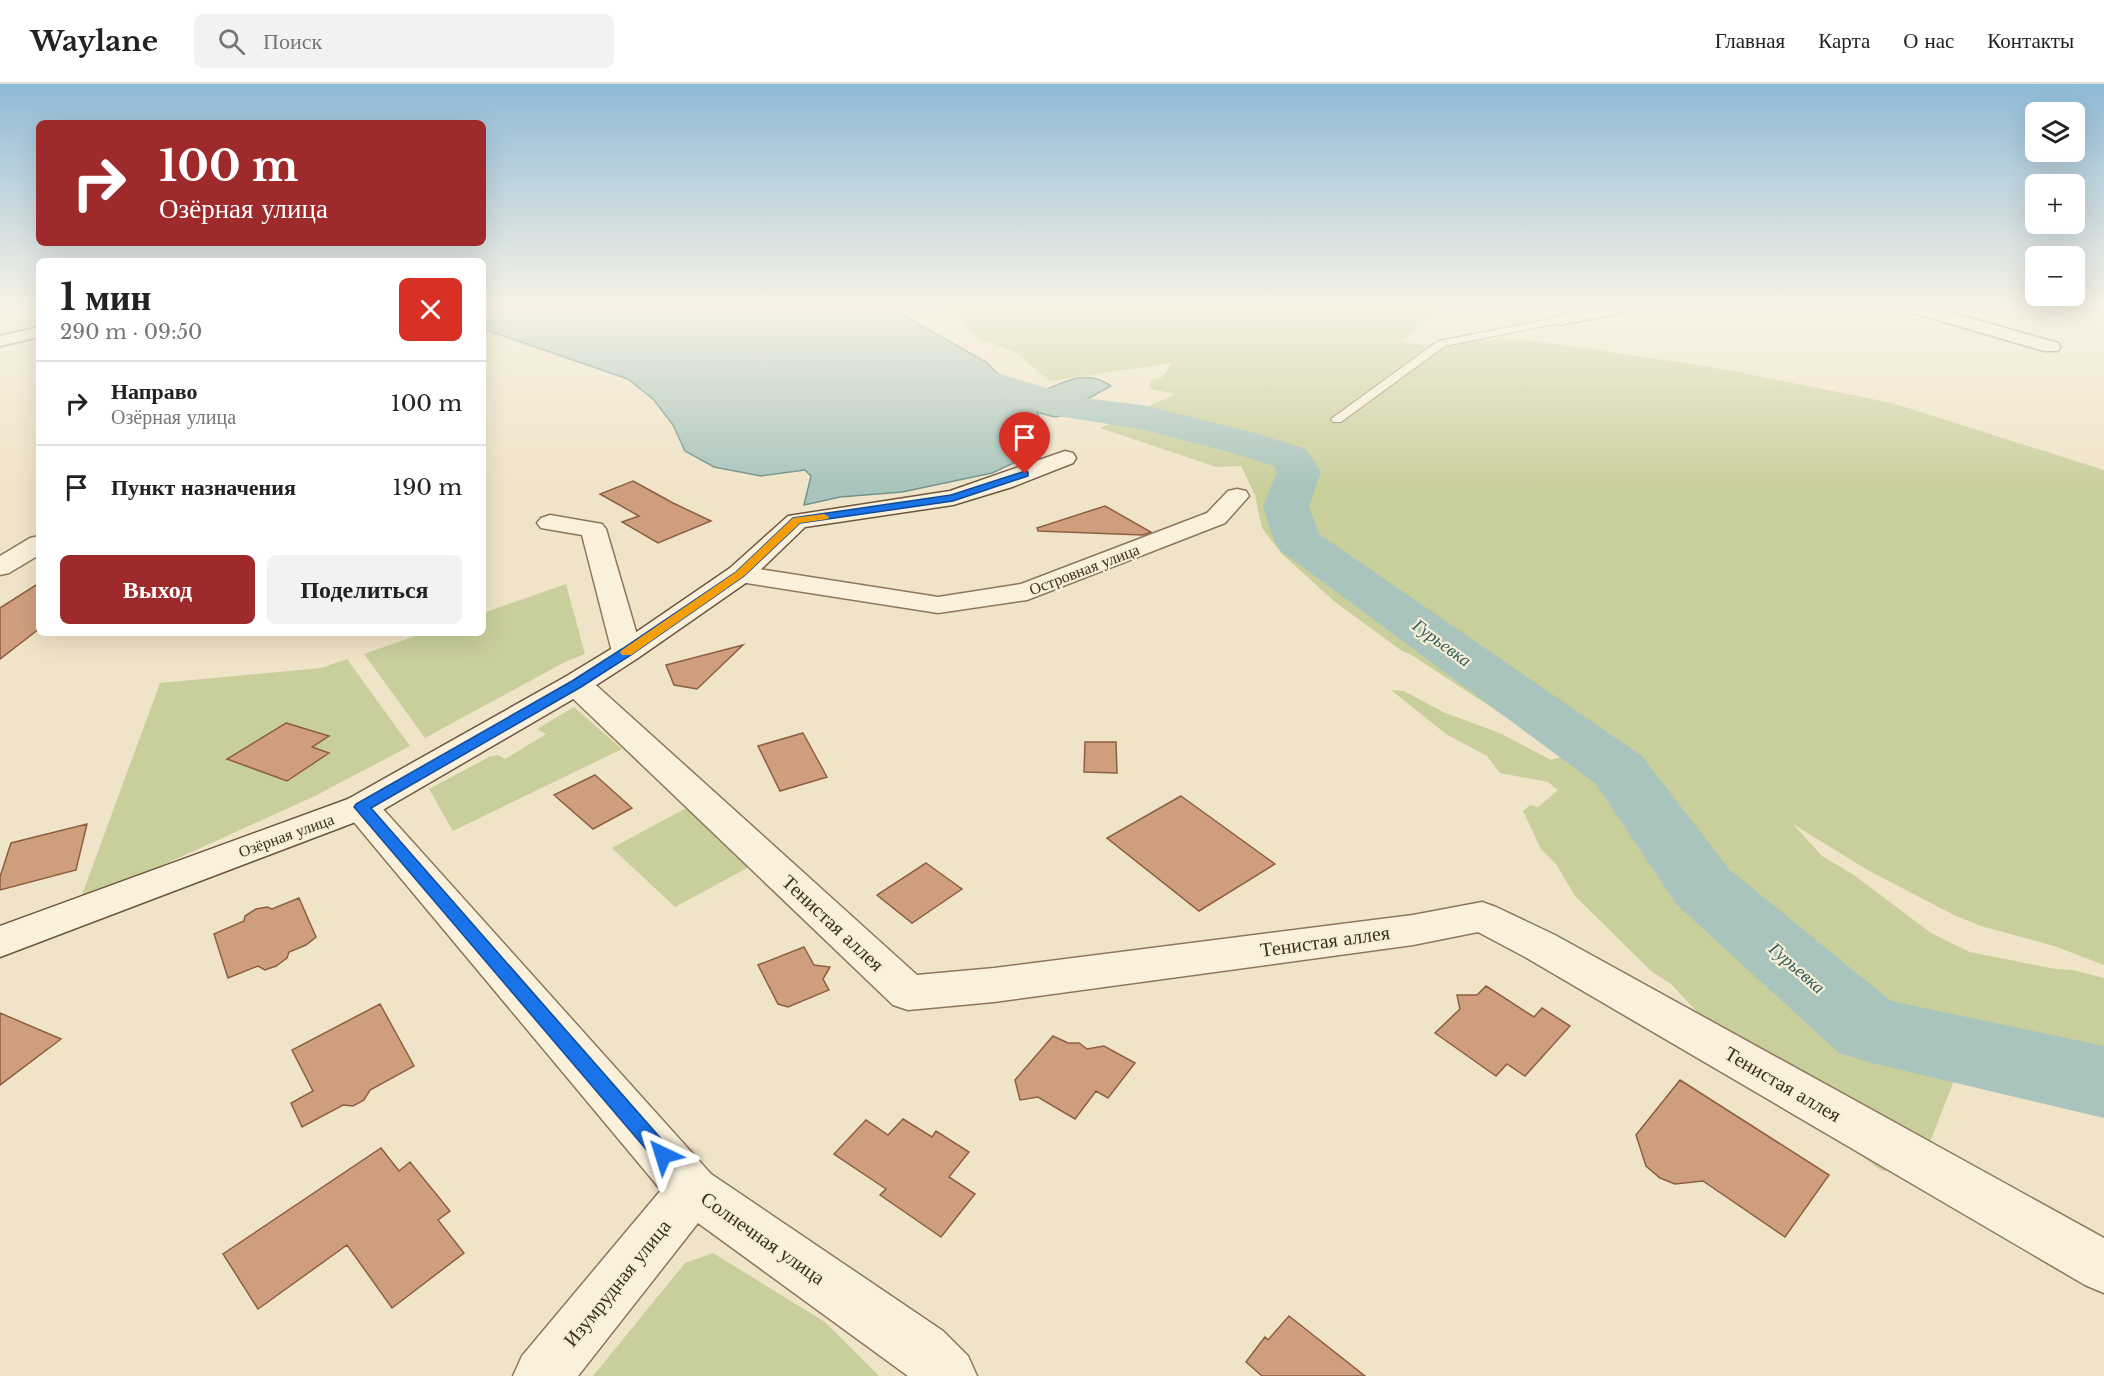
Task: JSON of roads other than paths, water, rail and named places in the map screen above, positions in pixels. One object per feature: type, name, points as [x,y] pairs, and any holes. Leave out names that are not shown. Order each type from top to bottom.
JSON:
[{"type":"street","name":"Озёрная улица","points":[[0,942],[362,807],[576,684],[627,652],[740,574],[797,520],[953,498],[1005,482],[1065,458]]},
{"type":"street","name":"Островная улица","points":[[740,574],[938,605],[1027,592],[1216,518],[1237,496]]},
{"type":"street","points":[[550,523],[593,529],[627,652]]},
{"type":"street","points":[[0,567],[36,546]]},
{"type":"street","name":"Тенистая аллея","points":[[576,684],[908,993],[994,986],[1413,930],[1482,917],[1540,946],[2104,1267]]},
{"type":"street","name":"Солнечная улица","points":[[362,807],[693,1190],[923,1351],[948,1376]]},
{"type":"street","name":"Изумрудная улица","points":[[542,1376],[693,1190]]},
{"type":"lane","points":[[1337,419],[1410,366]]},
{"type":"water","points":[[591,366],[990,366],[1003,379],[1039,393],[1066,381],[1084,377],[1102,381],[1111,386],[1071,408],[1065,415],[1054,417],[1037,412],[1043,426],[1045,440],[1039,451],[992,473],[902,492],[840,497],[804,505],[811,476],[805,470],[761,476],[714,467],[685,451],[673,425],[654,400],[628,379]]},
{"type":"waterway","name":"Гурьевка","points":[[991,382],[1071,408],[1142,417],[1244,443],[1291,458],[1299,472],[1286,506],[1298,541],[1619,770],[1703,887],[1868,1029],[2104,1082]]}]
